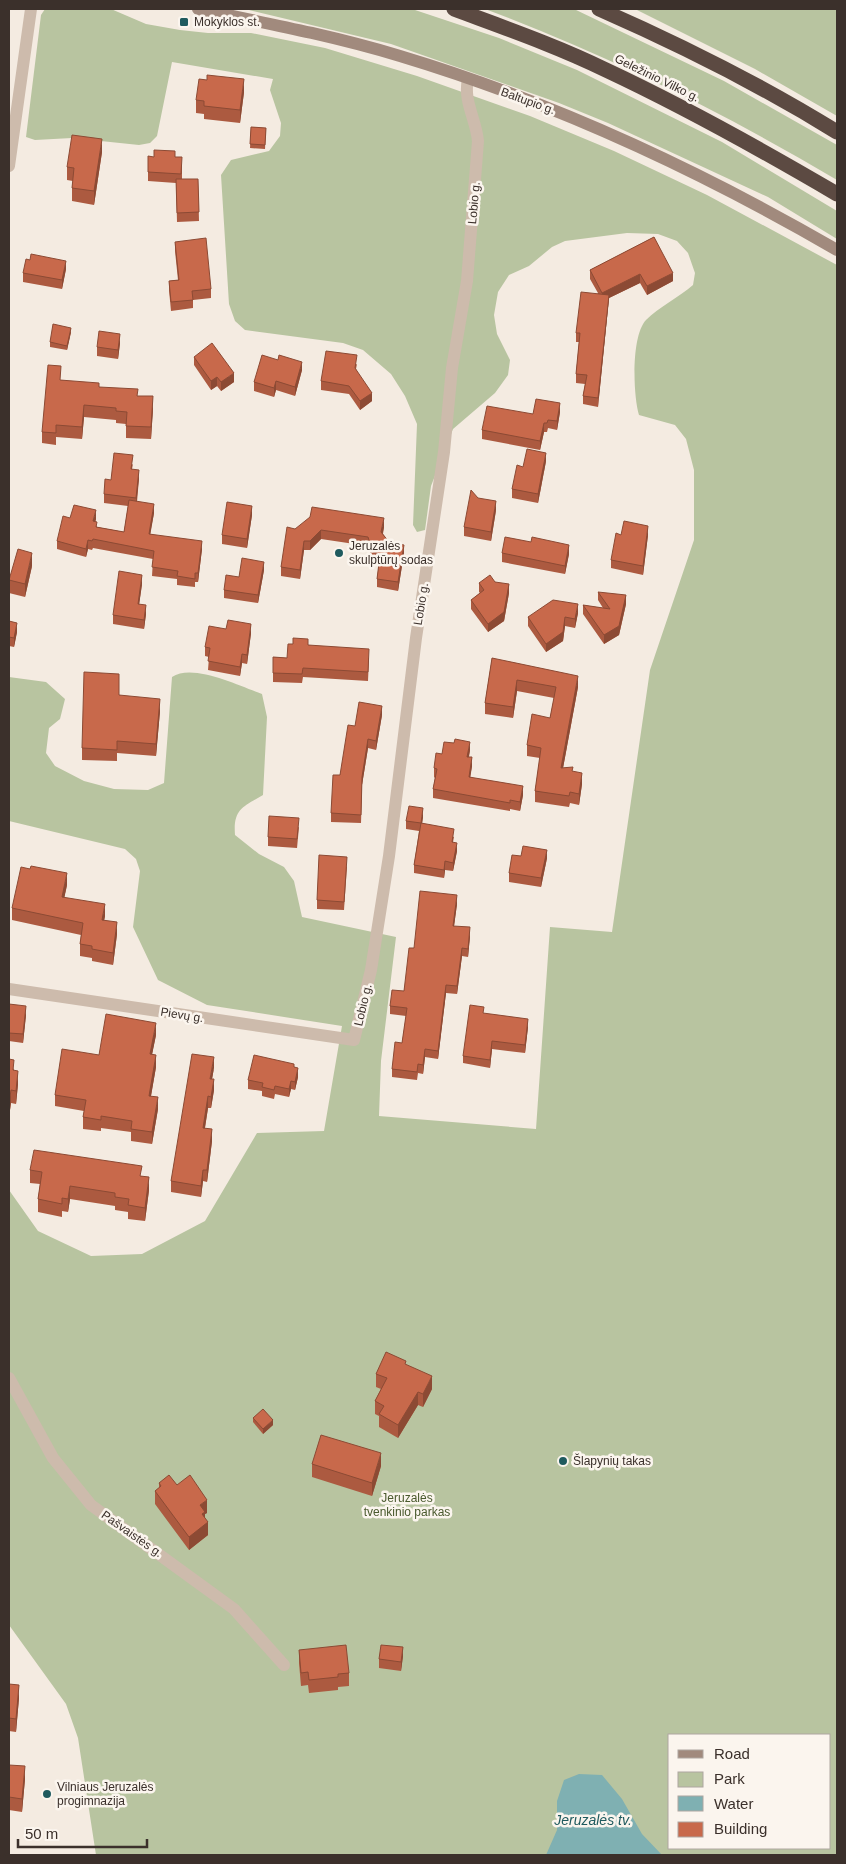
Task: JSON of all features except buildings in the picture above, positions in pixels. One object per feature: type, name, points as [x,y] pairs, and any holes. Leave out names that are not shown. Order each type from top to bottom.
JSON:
[{"type":"highway","name":"Geležinio Vilko g.","points":[[454,9],[522,34],[605,69],[720,127],[837,194]]},
{"type":"highway","points":[[600,9],[655,33],[731,72],[837,132]]},
{"type":"street","points":[[9,166],[31,9]]},
{"type":"street","name":"Baltupio g.","points":[[198,9],[336,39],[468,79],[569,116],[648,150],[722,186],[837,250]]},
{"type":"street","name":"Lobio g.","points":[[354,1040],[383,900],[414,648],[444,452],[452,368],[467,281],[478,141],[477,127],[466,99],[465,92],[468,79]]},
{"type":"street","name":"Pievų g.","points":[[9,989],[354,1040]]},
{"type":"street","name":"Pašvaistės g.","points":[[9,1378],[53,1458],[91,1505],[234,1609],[284,1665]]},
{"type":"green space","name":"Jeruzalės tvenkinio parkas","points":[[45,9],[111,9],[146,24],[208,33],[251,33],[325,48],[417,76],[530,116],[614,151],[707,195],[837,265],[837,1855],[96,1855],[78,1738],[66,1704],[9,1625],[9,1190],[38,1231],[91,1256],[142,1254],[205,1221],[257,1133],[324,1131],[342,1026],[207,1005],[158,980],[133,927],[140,871],[136,859],[125,849],[9,821],[9,677],[46,682],[65,699],[60,719],[49,728],[46,753],[55,766],[84,781],[114,789],[148,790],[164,783],[172,677],[181,673],[204,674],[229,681],[262,694],[267,717],[263,795],[245,806],[238,814],[235,835],[259,854],[284,867],[294,881],[302,917],[396,937],[381,1061],[379,1116],[536,1129],[550,927],[612,932],[650,670],[694,540],[694,470],[686,439],[675,425],[639,415],[635,394],[635,366],[638,339],[641,328],[646,320],[693,285],[695,273],[688,253],[677,241],[658,234],[627,233],[565,241],[552,247],[529,266],[509,275],[498,292],[494,315],[497,334],[510,360],[508,375],[495,393],[453,429],[431,486],[425,530],[417,532],[413,525],[417,424],[405,396],[391,374],[363,350],[343,343],[245,330],[235,321],[229,304],[221,175],[231,160],[269,151],[280,136],[281,123],[270,90],[273,79],[172,62],[157,136],[150,143],[139,145],[72,138],[35,140],[26,137],[41,15]]},
{"type":"green space","points":[[245,9],[412,9],[499,38],[577,70],[722,142],[837,211],[837,239],[768,197],[608,123],[559,103],[391,44]]},
{"type":"green space","points":[[485,9],[574,9],[724,81],[837,145],[837,180],[752,131],[665,87],[576,46]]},
{"type":"green space","points":[[635,9],[837,9],[837,116],[755,69]]},
{"type":"water","name":"Jeruzalės tv.","points":[[579,1774],[602,1775],[622,1799],[642,1834],[662,1855],[546,1855],[557,1830],[557,1801],[564,1780]]},
{"type":"place","name":"Mokyklos st.","points":[[184,22]]},
{"type":"place","name":"Jeruzalės skulptūrų sodas","points":[[339,553]]},
{"type":"place","name":"Šlapynių takas","points":[[563,1461]]},
{"type":"place","name":"Vilniaus Jeruzalės progimnazija","points":[[47,1794]]}]
